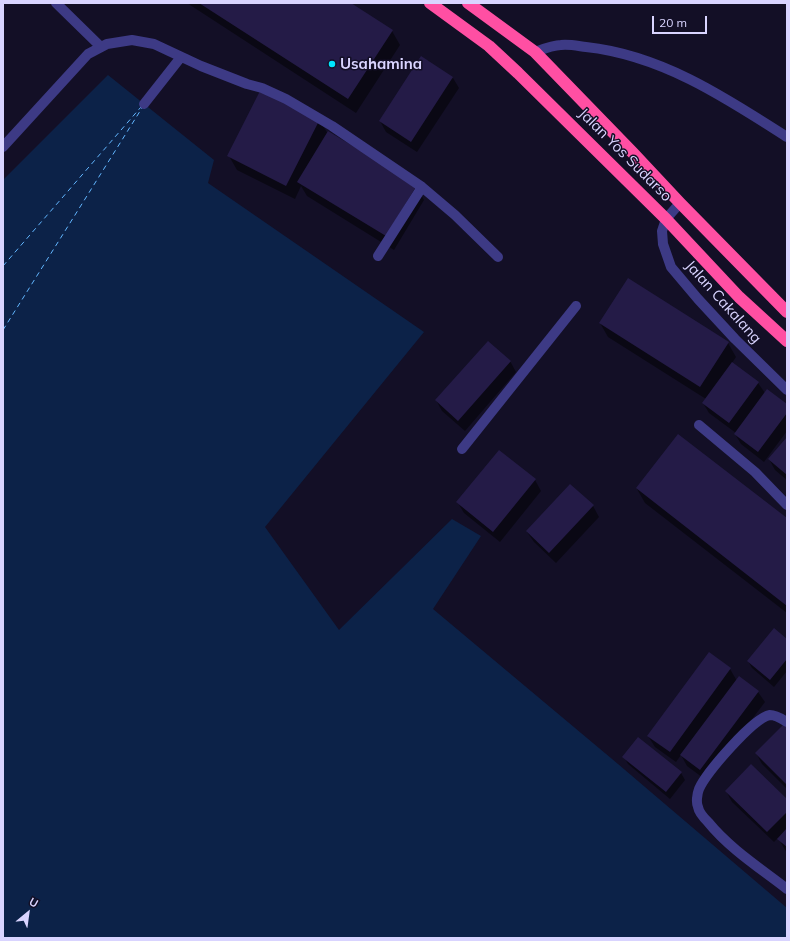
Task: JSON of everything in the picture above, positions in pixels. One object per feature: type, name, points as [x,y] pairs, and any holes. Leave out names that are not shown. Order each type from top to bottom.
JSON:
[{"type":"highway","name":"Jalan Yos Sudarso","points":[[430,3],[489,46],[518,73],[666,219],[739,297],[787,341]]},
{"type":"highway","name":"Jalan Yos Sudarso","points":[[468,3],[535,52],[680,204],[787,312]]},
{"type":"street","points":[[56,3],[101,47]]},
{"type":"street","points":[[3,147],[88,54],[107,44],[132,40],[154,44],[240,82],[262,88],[286,99],[332,126],[422,187],[455,215],[498,257]]},
{"type":"street","points":[[535,52],[561,45],[607,49],[655,63],[733,102],[787,137]]},
{"type":"street","points":[[144,104],[181,57]]},
{"type":"street","points":[[378,256],[422,187]]},
{"type":"street","points":[[666,219],[680,204]]},
{"type":"street","name":"Jalan Cakalang","points":[[666,219],[662,231],[663,244],[671,267],[735,339],[787,390]]},
{"type":"street","points":[[462,449],[576,306]]},
{"type":"street","points":[[699,425],[755,472],[787,505]]},
{"type":"street","points":[[787,722],[770,715],[759,720],[718,763],[699,789],[697,796],[697,807],[701,815],[721,838],[787,889]]},
{"type":"water","points":[[108,75],[214,160],[208,183],[424,332],[265,527],[339,630],[452,519],[481,536],[433,609],[787,908],[787,938],[3,938],[3,180]]},
{"type":"building","name":"Usahamina","points":[[199,3],[351,3],[393,30],[348,99]]},
{"type":"building","points":[[421,56],[453,77],[411,142],[379,121]]},
{"type":"building","points":[[261,89],[320,119],[286,186],[227,156]]},
{"type":"building","points":[[328,131],[417,185],[386,236],[297,182]]},
{"type":"building","points":[[628,278],[729,342],[700,387],[599,323]]},
{"type":"building","points":[[488,341],[511,361],[458,421],[435,400]]},
{"type":"building","points":[[732,362],[759,382],[729,423],[702,403]]},
{"type":"building","points":[[767,389],[787,404],[787,413],[758,452],[734,434]]},
{"type":"building","points":[[678,434],[787,518],[787,606],[636,488]]},
{"type":"building","points":[[787,437],[787,475],[768,459]]},
{"type":"building","points":[[499,450],[536,479],[493,532],[456,502]]},
{"type":"building","points":[[570,484],[594,505],[549,553],[526,531]]},
{"type":"building","points":[[774,628],[787,639],[787,659],[770,680],[747,661]]},
{"type":"building","points":[[709,652],[731,668],[670,752],[647,736]]},
{"type":"building","points":[[739,676],[759,691],[700,770],[680,755]]},
{"type":"building","points":[[784,724],[787,727],[787,785],[755,753]]},
{"type":"building","points":[[638,737],[682,772],[666,792],[622,757]]},
{"type":"building","points":[[751,764],[787,799],[787,812],[767,832],[725,791]]},
{"type":"building","points":[[787,828],[787,847],[777,839]]},
{"type":"ferry route","points":[[3,266],[141,107]]},
{"type":"ferry route","points":[[3,330],[142,108]]},
{"type":"place","name":"Usahamina","points":[[332,64]]}]
